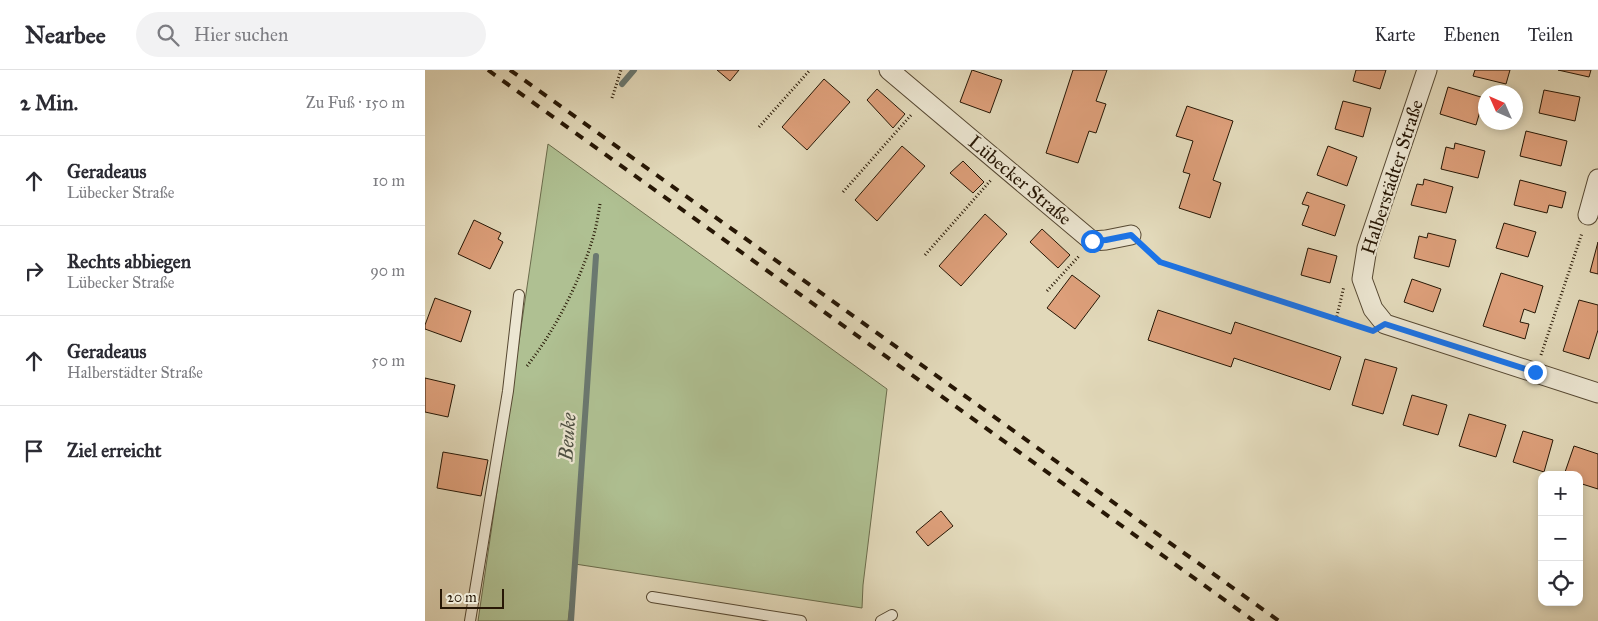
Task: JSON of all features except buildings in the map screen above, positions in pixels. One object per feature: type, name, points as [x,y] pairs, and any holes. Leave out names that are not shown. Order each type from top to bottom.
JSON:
[{"type":"street","name":"Lübecker Straße","points":[[889,70],[1092,241]]},
{"type":"street","name":"Halberstädter Straße","points":[[1385,324],[1373,309],[1362,279],[1367,248],[1427,70]]},
{"type":"street","points":[[1588,215],[1598,178]]},
{"type":"street","points":[[1092,241],[1131,235]]},
{"type":"street","points":[[1385,324],[1598,393]]},
{"type":"lane","points":[[469,621],[509,390],[519,295]]},
{"type":"lane","points":[[652,597],[801,621]]},
{"type":"lane","points":[[881,621],[891,615]]},
{"type":"path","points":[[612,98],[621,70]]},
{"type":"path","points":[[759,127],[810,70]]},
{"type":"path","points":[[843,192],[925,100]]},
{"type":"path","points":[[925,255],[1003,166]]},
{"type":"path","points":[[509,390],[539,351],[570,296],[592,240],[600,204]]},
{"type":"path","points":[[1535,372],[1588,215]]},
{"type":"path","points":[[1131,235],[1160,262],[1373,331],[1385,324]]},
{"type":"path","points":[[1047,291],[1092,241]]},
{"type":"green space","points":[[548,144],[887,389],[863,585],[862,608],[575,564],[568,621],[478,621]]},
{"type":"waterway","name":"Beuke","points":[[622,84],[634,70]]},
{"type":"waterway","name":"Beuke","points":[[571,621],[596,256]]},
{"type":"railway","points":[[488,70],[1254,621]]},
{"type":"railway","points":[[510,70],[1279,621]]},
{"type":"route","points":[[1092,241],[1131,235],[1160,262],[1335,320],[1373,331],[1385,324],[1535,372]]}]
